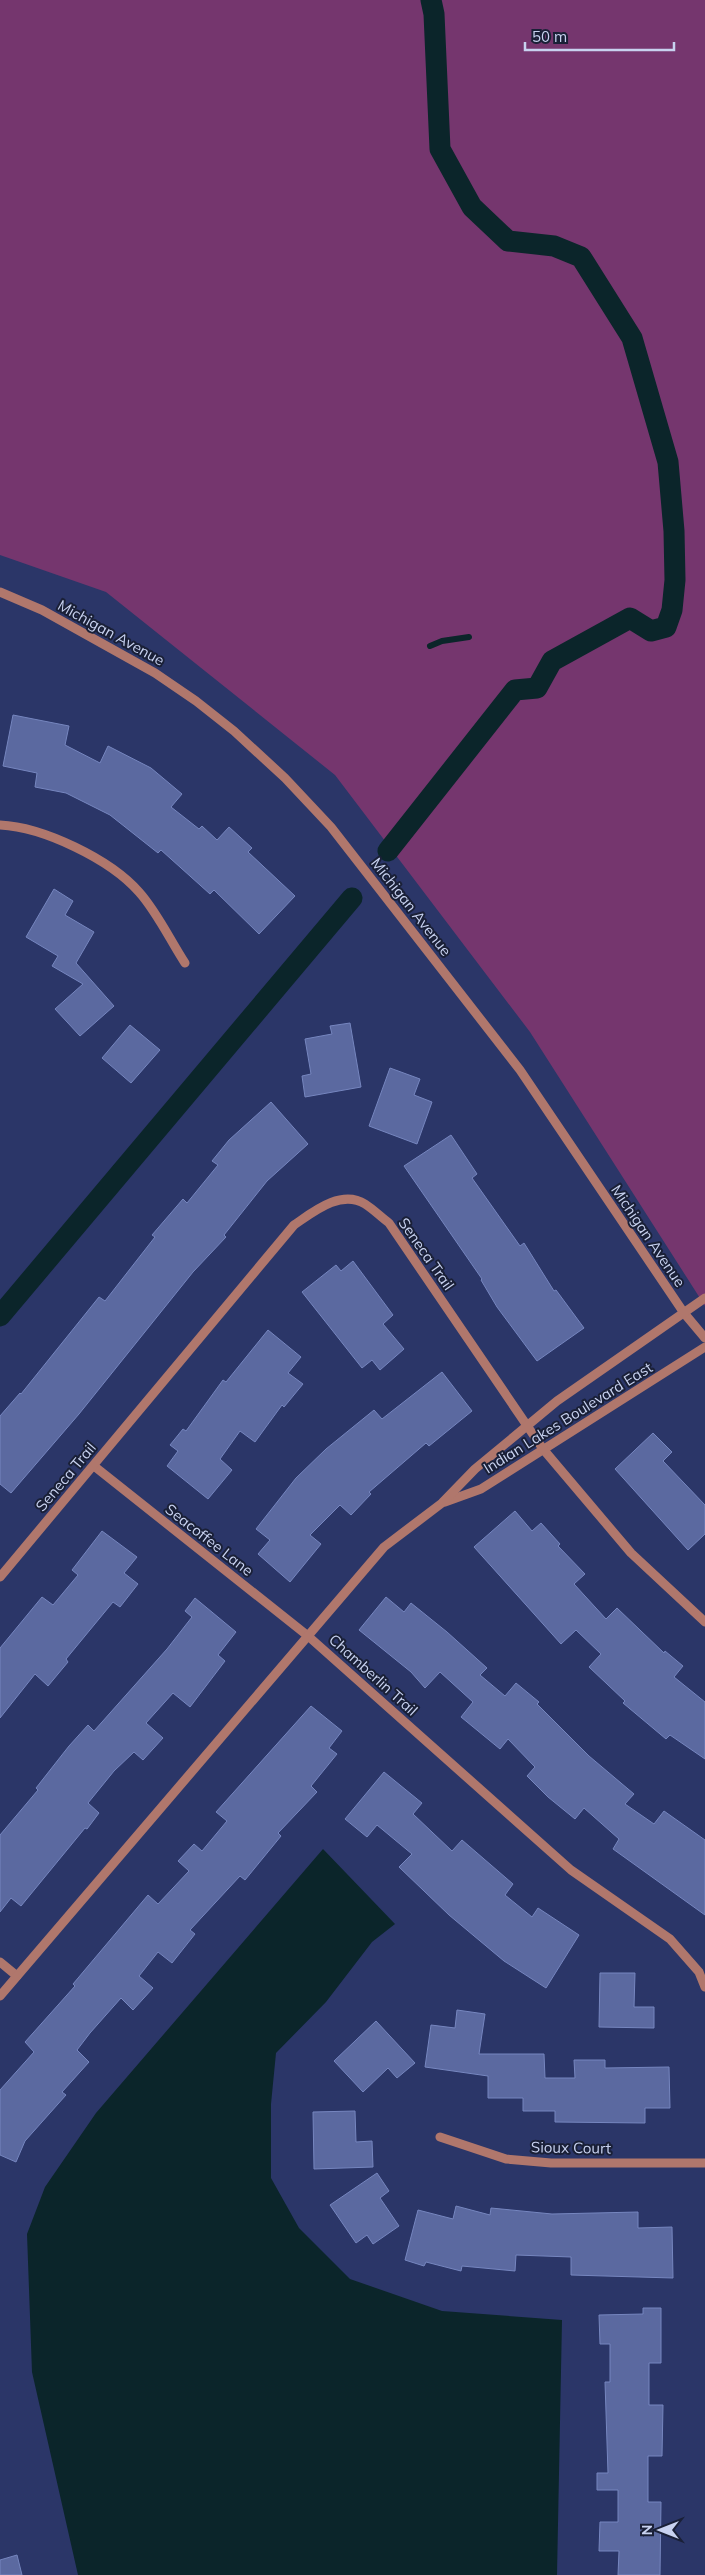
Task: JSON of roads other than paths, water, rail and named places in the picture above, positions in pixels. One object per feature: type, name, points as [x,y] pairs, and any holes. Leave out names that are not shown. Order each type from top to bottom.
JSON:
[{"type":"street","name":"Michigan Avenue","points":[[0,592],[42,610],[155,673],[234,731],[285,778],[331,827],[520,1070],[684,1313],[705,1338]]},
{"type":"street","points":[[0,825],[16,826],[62,841],[100,859],[139,892],[185,963]]},
{"type":"street","name":"Seneca Trail","points":[[0,1577],[294,1225],[320,1207],[344,1199],[363,1203],[389,1224],[526,1427],[543,1449],[631,1553],[705,1622]]},
{"type":"street","name":"Indian Lakes Boulevard East","points":[[308,1636],[384,1547],[442,1503],[475,1469],[558,1401],[705,1298]]},
{"type":"street","name":"Indian Lakes Boulevard East","points":[[442,1503],[481,1489],[705,1347]]},
{"type":"street","name":"Seacoffee Lane","points":[[94,1466],[308,1636]]},
{"type":"street","name":"Chamberlin Trail","points":[[0,1996],[308,1636],[571,1870],[670,1939],[699,1972],[705,1987]]},
{"type":"street","points":[[0,1962],[17,1976]]},
{"type":"street","name":"Sioux Court","points":[[440,2138],[506,2159],[550,2163],[705,2163]]},
{"type":"waterway","points":[[388,851],[515,690],[537,688],[552,661],[630,618],[651,631],[666,627],[672,610],[675,580],[674,531],[668,462],[632,338],[581,257],[554,246],[508,241],[472,207],[440,149],[434,14],[431,0]]},
{"type":"waterway","points":[[430,646],[442,641],[469,637]]},
{"type":"waterway","points":[[0,1316],[352,898]]},
{"type":"waterway","points":[[116,1167],[120,1172]]}]
